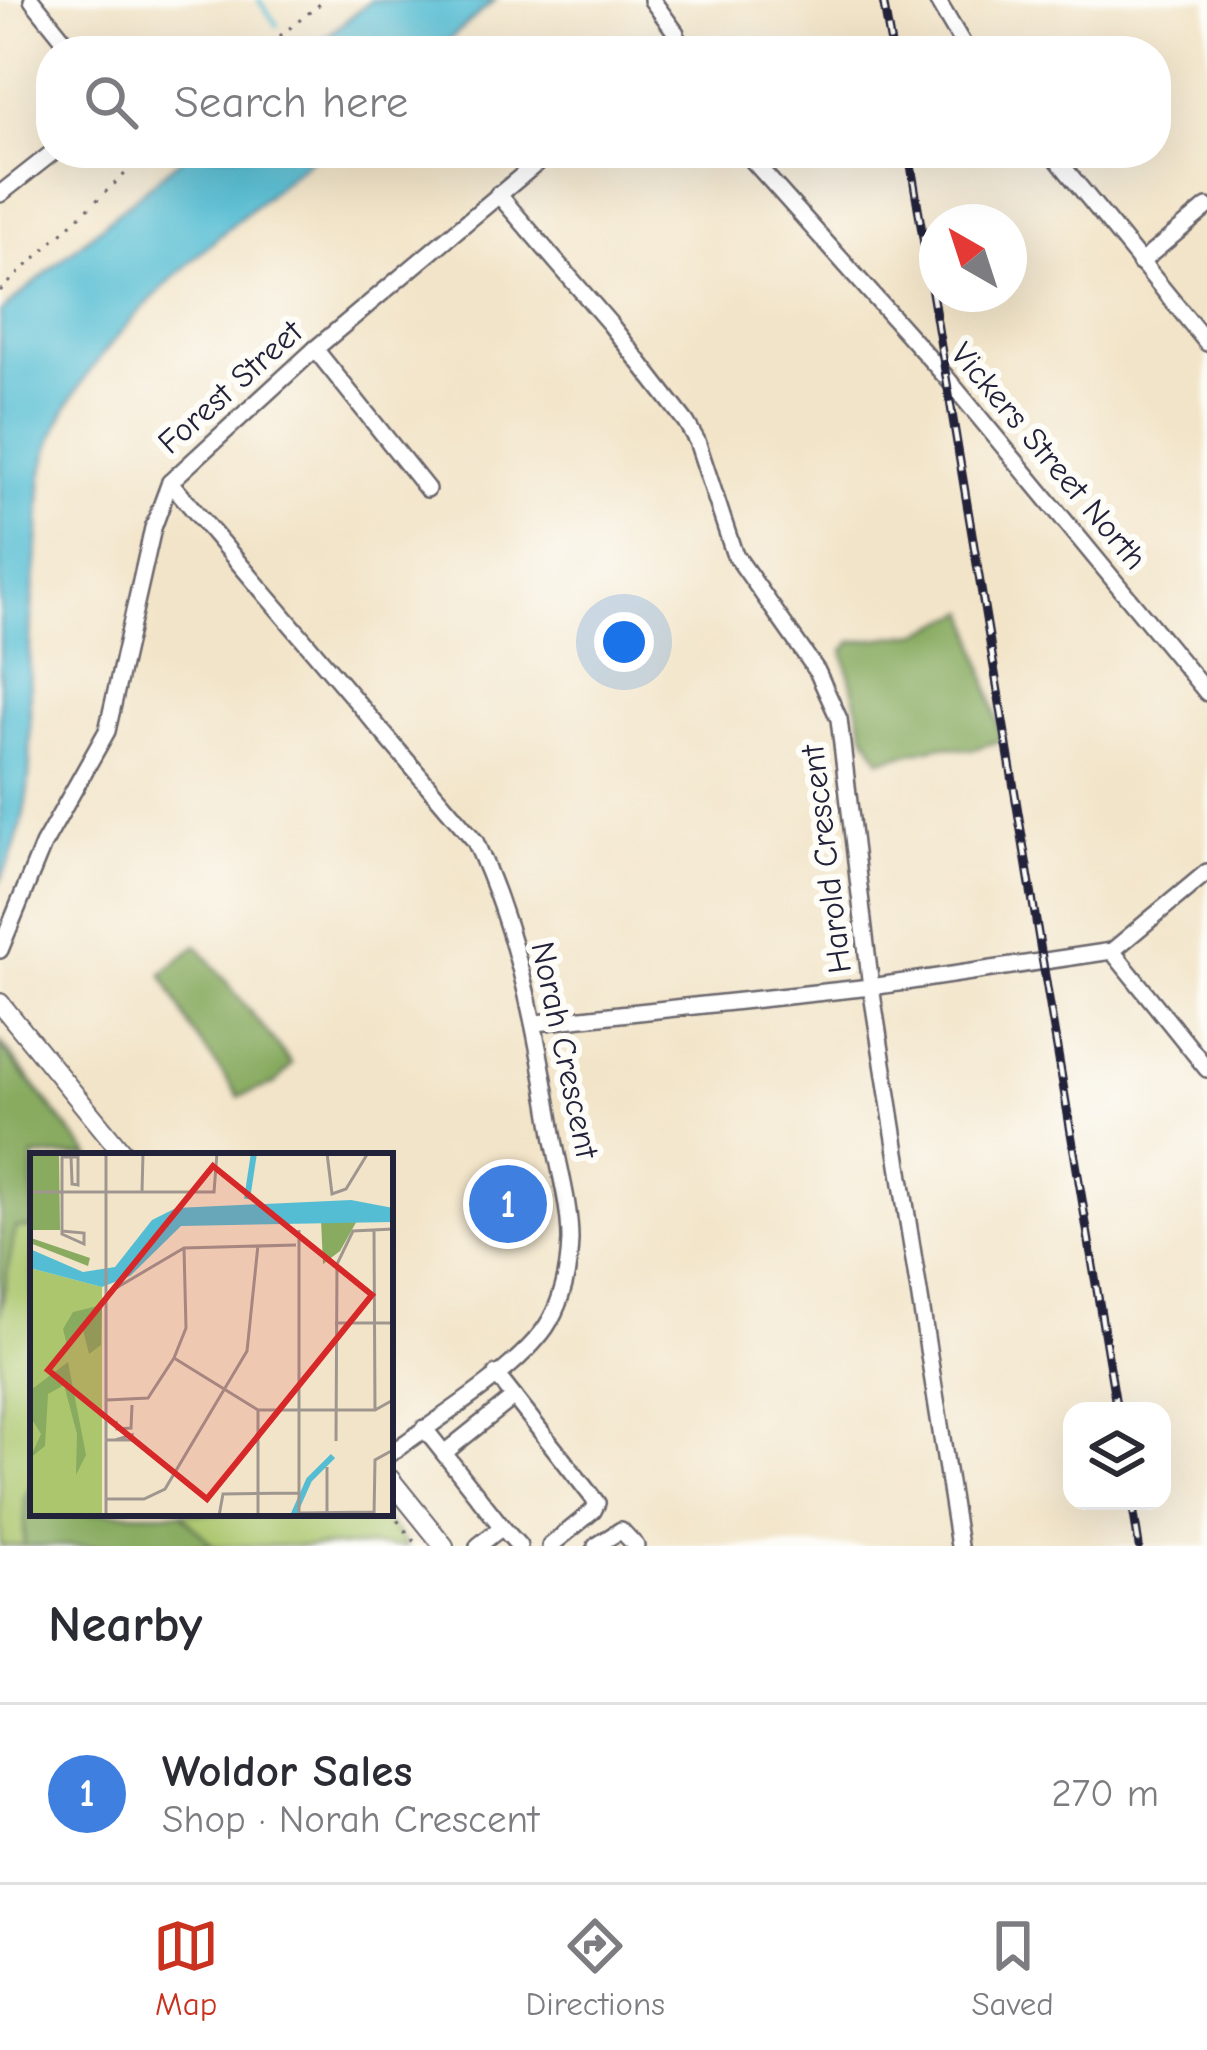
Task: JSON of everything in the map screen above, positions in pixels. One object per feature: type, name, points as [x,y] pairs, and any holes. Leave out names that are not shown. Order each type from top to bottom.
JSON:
[{"type":"main road","points":[[0,1003],[123,1153]]},
{"type":"main road","points":[[393,1483],[444,1546]]},
{"type":"street","points":[[32,0],[61,36]]},
{"type":"street","points":[[652,0],[675,36]]},
{"type":"street","points":[[937,0],[958,36]]},
{"type":"street","points":[[0,194],[36,166]]},
{"type":"street","name":"Forest Street","points":[[0,950],[51,828],[106,731],[153,528],[170,482],[315,349],[530,168]]},
{"type":"street","name":"Vickers Street North","points":[[759,168],[946,377],[1207,693]]},
{"type":"street","points":[[1064,168],[1207,344]]},
{"type":"street","name":"Harold Crescent","points":[[498,194],[610,324],[686,422],[697,441],[734,553],[817,670],[839,719],[871,987],[959,1546]]},
{"type":"street","points":[[1140,263],[1207,207]]},
{"type":"street","points":[[315,349],[427,489]]},
{"type":"street","name":"Norah Crescent","points":[[170,482],[475,841],[497,889],[536,1023],[570,1236],[567,1278],[544,1328],[496,1374],[393,1452]]},
{"type":"street","points":[[536,1023],[871,987],[1112,951],[1207,872]]},
{"type":"street","points":[[1112,951],[1207,1070]]},
{"type":"street","points":[[496,1374],[597,1503],[550,1546]]},
{"type":"street","points":[[444,1453],[514,1397]]},
{"type":"street","points":[[424,1428],[519,1546]]},
{"type":"street","points":[[478,1546],[502,1527]]},
{"type":"street","points":[[596,1546],[621,1530],[636,1546]]},
{"type":"path","points":[[281,36],[325,0]]},
{"type":"path","points":[[0,292],[131,168]]},
{"type":"path","points":[[393,1515],[418,1546]]},
{"type":"green space","points":[[968,611],[1002,740],[971,750],[942,746],[880,760],[864,732],[843,651],[852,642],[920,633]]},
{"type":"green space","points":[[197,945],[292,1064],[276,1083],[239,1097],[191,1029],[162,974]]},
{"type":"green space","points":[[0,1041],[88,1153],[30,1153],[30,1516],[382,1516],[407,1546],[0,1546]]},
{"type":"green space","points":[[0,1046],[88,1153],[30,1153],[30,1228],[15,1228],[0,1316]]},
{"type":"green space","points":[[30,1487],[30,1516],[184,1516],[213,1546],[24,1546],[25,1498]]},
{"type":"water","points":[[371,0],[495,0],[453,36],[327,36]]},
{"type":"water","points":[[170,168],[300,168],[199,254],[118,335],[85,378],[60,422],[40,490],[29,674],[28,790],[14,849],[0,882],[0,312]]},
{"type":"waterway","points":[[259,0],[277,25]]},
{"type":"railway","points":[[883,0],[889,36]]},
{"type":"railway","points":[[911,168],[1116,1402]]},
{"type":"railway","points":[[1133,1510],[1139,1546]]},
{"type":"place","name":"Woldor Sales","points":[[508,1204]]}]
